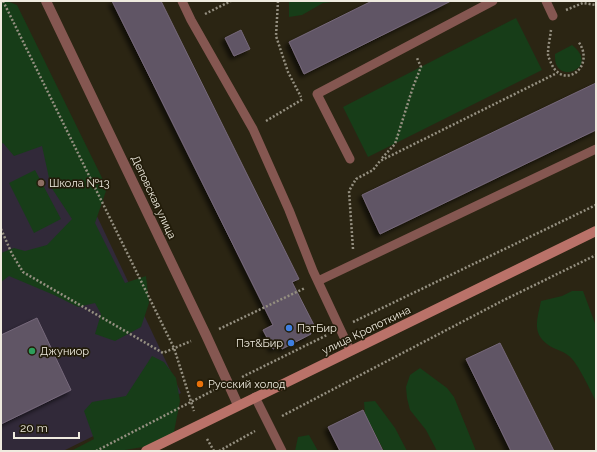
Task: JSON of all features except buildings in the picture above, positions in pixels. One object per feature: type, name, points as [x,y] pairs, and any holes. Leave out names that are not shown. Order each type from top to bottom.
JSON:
[{"type":"main road","name":"улица Кропоткина","points":[[146,451],[596,231]]},
{"type":"street","name":"Деповская улица","points":[[46,1],[238,405]]},
{"type":"lane","points":[[182,1],[253,129],[289,210],[318,281],[350,350]]},
{"type":"lane","points":[[350,159],[317,94],[493,1]]},
{"type":"lane","points":[[546,1],[553,16]]},
{"type":"lane","points":[[318,281],[596,149]]},
{"type":"lane","points":[[255,397],[282,451]]},
{"type":"path","points":[[3,1],[174,348],[190,402],[199,424],[214,451]]},
{"type":"path","points":[[192,20],[231,1]]},
{"type":"path","points":[[278,1],[276,36],[288,72],[302,100]]},
{"type":"path","points":[[578,41],[587,55],[585,66],[576,74],[565,76],[557,73],[548,56],[553,16],[582,3],[596,6]]},
{"type":"path","points":[[354,265],[349,191],[356,179],[373,170],[395,144],[421,67],[411,44]]},
{"type":"path","points":[[380,161],[557,73]]},
{"type":"path","points":[[253,129],[302,100],[317,94]]},
{"type":"path","points":[[1,229],[12,254],[23,272],[162,353],[206,335],[318,281]]},
{"type":"path","points":[[219,451],[419,344],[596,255]]},
{"type":"shaded area","name":"Школа №13","points":[[1,14],[181,393],[63,451],[1,451]]},
{"type":"green space","points":[[1,1],[7,1],[17,5],[107,188],[95,223],[125,283],[146,276],[149,303],[141,327],[115,341],[95,334],[101,314],[95,303],[78,307],[9,276],[1,282],[1,253],[14,248],[25,251],[47,245],[72,219],[51,187],[42,146],[14,156],[3,143],[1,144]]},
{"type":"green space","points":[[289,1],[341,1],[323,3],[302,15],[289,17]]},
{"type":"green space","points":[[516,18],[542,70],[368,157],[343,107]]},
{"type":"green space","points":[[572,45],[580,54],[581,65],[575,70],[565,72],[558,68],[555,60],[555,54]]},
{"type":"green space","points":[[35,170],[61,219],[34,233],[9,183]]},
{"type":"green space","points":[[572,291],[583,291],[596,326],[596,401],[580,370],[572,359],[561,351],[547,344],[542,339],[537,329],[537,318],[541,301],[562,296]]},
{"type":"green space","points":[[152,356],[164,362],[176,378],[180,401],[172,442],[119,451],[71,451],[94,439],[84,411],[92,402],[126,396]]},
{"type":"green space","points":[[420,368],[447,388],[454,397],[476,451],[437,451],[426,430],[410,410],[407,398],[406,387],[410,375]]},
{"type":"green space","points":[[375,401],[395,428],[407,451],[384,451],[365,414],[364,402]]},
{"type":"green space","points":[[309,435],[318,451],[295,451],[298,437]]},
{"type":"place","name":"Школа №13","points":[[41,183]]},
{"type":"place","name":"ПэтБир","points":[[289,328]]},
{"type":"place","name":"Пэт&Бир","points":[[291,343]]},
{"type":"place","name":"Джуниор","points":[[32,351]]},
{"type":"place","name":"Русский холод","points":[[200,384]]}]
